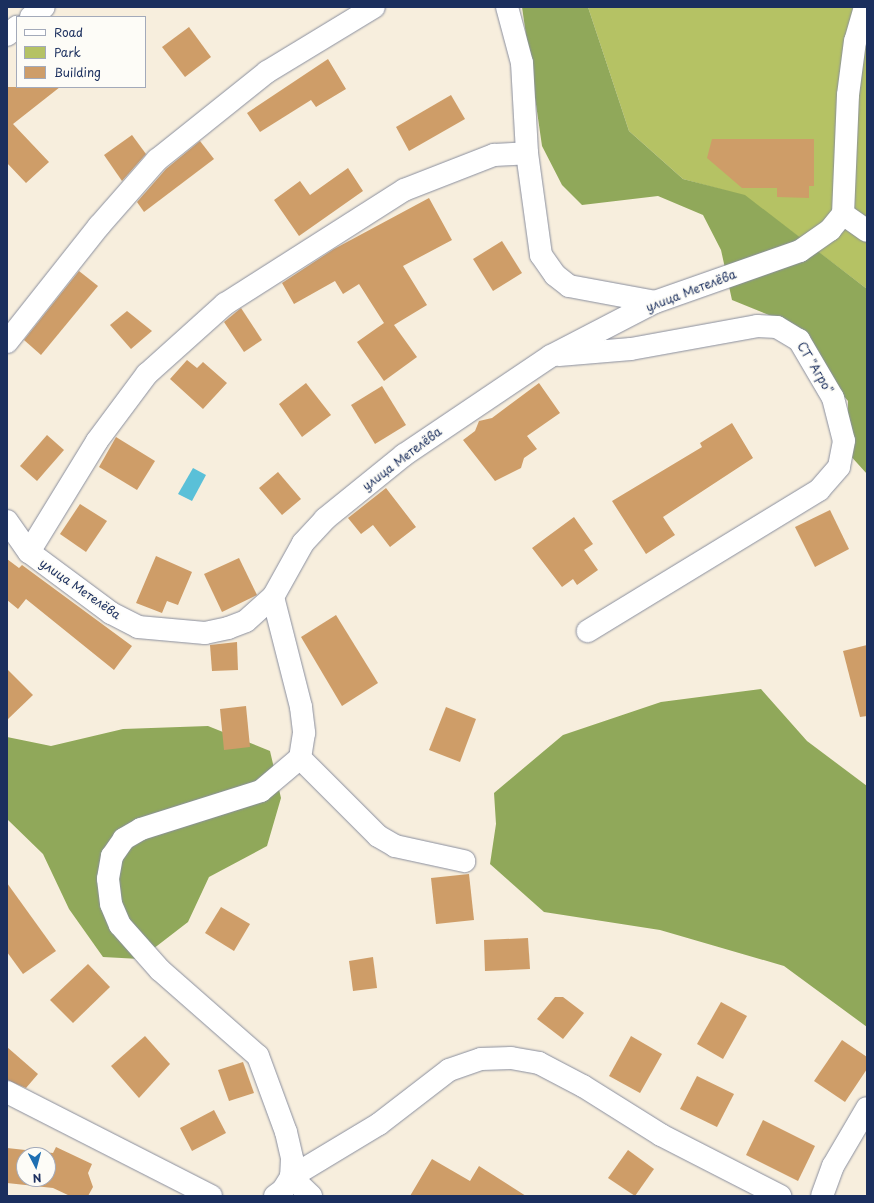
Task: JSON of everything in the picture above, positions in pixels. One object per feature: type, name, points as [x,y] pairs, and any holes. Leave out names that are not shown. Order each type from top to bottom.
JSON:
[{"type":"street","points":[[32,16],[44,7]]},
{"type":"street","points":[[7,342],[99,226],[157,160],[267,72],[374,7]]},
{"type":"street","points":[[507,7],[522,63],[527,153],[541,255],[555,275],[582,290],[655,302]]},
{"type":"street","points":[[865,7],[855,41],[848,95],[843,214],[867,231]]},
{"type":"street","points":[[7,35],[16,29]]},
{"type":"street","points":[[29,552],[97,440],[147,374],[225,304],[404,190],[494,155],[527,153]]},
{"type":"street","name":"улица Метелёва","points":[[7,521],[29,552],[111,613],[138,627],[205,633],[228,628],[246,621],[273,597],[303,542],[325,519],[404,455],[551,356],[655,302],[800,251],[830,230],[843,214]]},
{"type":"street","name":"СТ \"Агро\"","points":[[551,356],[632,349],[756,326],[777,327],[799,340],[832,398],[844,442],[839,467],[819,490],[588,630]]},
{"type":"street","points":[[273,597],[300,707],[304,733],[300,758],[261,791],[142,829],[124,839],[112,856],[108,879],[111,904],[120,925],[160,970],[258,1056],[286,1132],[292,1159],[291,1177],[311,1196]]},
{"type":"street","points":[[300,758],[378,836],[395,846],[464,861]]},
{"type":"street","points":[[275,1196],[283,1190],[291,1177],[379,1124],[449,1070],[481,1059],[511,1058],[539,1063],[577,1082],[661,1135],[780,1196]]},
{"type":"street","points":[[7,1092],[211,1196]]},
{"type":"street","points":[[822,1196],[833,1166],[867,1108]]},
{"type":"green space","points":[[522,7],[588,7],[629,131],[683,179],[745,195],[867,289],[867,474],[848,453],[848,401],[774,317],[732,300],[721,250],[703,215],[658,196],[582,205],[562,185],[542,146]]},
{"type":"green space","points":[[588,7],[867,7],[867,289],[745,196],[683,179],[629,131]]},
{"type":"green space","points":[[761,689],[807,741],[867,786],[867,1027],[784,966],[660,930],[544,912],[490,864],[496,824],[494,793],[563,735],[661,702]]},
{"type":"green space","points":[[208,726],[270,751],[281,798],[267,846],[209,877],[188,922],[140,959],[103,957],[69,909],[43,854],[7,819],[7,737],[51,746],[123,729]]},
{"type":"water","points":[[193,468],[206,475],[192,501],[178,494]]},
{"type":"building","points":[[189,27],[211,57],[185,77],[162,47]]},
{"type":"building","points":[[328,59],[346,89],[316,107],[311,100],[260,132],[247,113]]},
{"type":"building","points":[[7,87],[59,88],[13,124],[49,162],[26,183],[7,163]]},
{"type":"building","points":[[451,95],[465,119],[409,151],[396,127]]},
{"type":"building","points":[[132,135],[146,154],[122,181],[104,155]]},
{"type":"building","points":[[712,139],[814,139],[814,186],[809,186],[809,198],[777,197],[777,188],[742,188],[707,158]]},
{"type":"building","points":[[200,141],[214,159],[144,212],[137,202],[166,169]]},
{"type":"building","points":[[348,168],[363,191],[299,236],[274,200],[300,181],[310,195]]},
{"type":"building","points":[[429,198],[452,240],[403,266],[427,305],[394,325],[417,357],[384,381],[357,342],[384,323],[359,284],[343,294],[335,281],[294,304],[282,283],[334,249]]},
{"type":"building","points":[[502,241],[522,273],[493,291],[473,259]]},
{"type":"building","points":[[79,271],[98,286],[41,355],[24,340]]},
{"type":"building","points":[[241,308],[262,340],[244,352],[224,322]]},
{"type":"building","points":[[127,311],[152,331],[131,349],[110,325]]},
{"type":"building","points":[[187,360],[197,368],[203,362],[227,383],[203,409],[170,379]]},
{"type":"building","points":[[306,383],[331,415],[302,437],[279,404]]},
{"type":"building","points":[[539,383],[560,413],[527,436],[537,449],[524,458],[521,468],[495,481],[463,440],[475,431],[479,421],[492,418]]},
{"type":"building","points":[[382,386],[406,425],[375,444],[351,405]]},
{"type":"building","points":[[732,423],[753,458],[663,517],[675,535],[646,554],[612,501],[702,447],[700,443]]},
{"type":"building","points":[[47,435],[64,450],[37,481],[20,466]]},
{"type":"building","points":[[116,437],[155,461],[137,490],[99,467]]},
{"type":"building","points":[[278,472],[301,499],[282,515],[259,488]]},
{"type":"building","points":[[386,488],[416,527],[390,547],[373,525],[361,534],[348,518]]},
{"type":"building","points":[[80,504],[107,521],[86,552],[60,534]]},
{"type":"building","points":[[830,510],[849,549],[815,567],[795,527]]},
{"type":"building","points":[[574,517],[593,544],[584,550],[598,570],[577,585],[573,579],[562,587],[532,548]]},
{"type":"building","points":[[156,556],[192,572],[178,605],[167,601],[162,613],[136,603]]},
{"type":"building","points":[[239,558],[257,595],[222,612],[204,574]]},
{"type":"building","points":[[7,559],[19,568],[22,565],[132,646],[114,670],[26,599],[18,609],[7,600]]},
{"type":"building","points":[[336,615],[378,683],[342,706],[301,637]]},
{"type":"building","points":[[237,642],[238,670],[212,671],[210,645]]},
{"type":"building","points":[[867,645],[867,716],[860,717],[843,651]]},
{"type":"building","points":[[7,669],[33,695],[7,720]]},
{"type":"building","points":[[246,706],[250,747],[224,750],[220,709]]},
{"type":"building","points":[[446,707],[476,719],[460,762],[429,750]]},
{"type":"building","points":[[469,874],[474,920],[436,924],[431,878]]},
{"type":"building","points":[[7,883],[56,951],[23,974],[7,952]]},
{"type":"building","points":[[221,907],[250,924],[234,951],[205,933]]},
{"type":"building","points":[[528,938],[530,969],[485,971],[484,940]]},
{"type":"building","points":[[373,957],[377,988],[353,991],[349,961]]},
{"type":"building","points":[[88,964],[110,987],[73,1023],[50,1000]]},
{"type":"building","points":[[555,997],[563,997],[584,1013],[563,1039],[537,1019]]},
{"type":"building","points":[[721,1002],[747,1016],[723,1059],[697,1044]]},
{"type":"building","points":[[145,1036],[170,1064],[139,1098],[111,1066]]},
{"type":"building","points":[[631,1036],[662,1054],[640,1093],[609,1076]]},
{"type":"building","points":[[842,1040],[867,1057],[867,1069],[845,1102],[814,1081]]},
{"type":"building","points":[[7,1047],[38,1074],[26,1088],[7,1080]]},
{"type":"building","points":[[243,1062],[254,1093],[229,1101],[218,1070]]},
{"type":"building","points":[[697,1076],[734,1094],[717,1127],[680,1109]]},
{"type":"building","points":[[214,1110],[226,1133],[192,1151],[180,1128]]},
{"type":"building","points":[[763,1120],[815,1146],[798,1181],[746,1155]]},
{"type":"building","points":[[56,1147],[92,1164],[88,1173],[93,1187],[88,1196],[70,1196],[53,1188],[44,1187],[56,1187]]},
{"type":"building","points":[[7,1148],[16,1149],[16,1184],[7,1183]]},
{"type":"building","points":[[628,1150],[654,1169],[635,1196],[608,1178]]},
{"type":"building","points":[[432,1159],[470,1181],[479,1166],[526,1196],[410,1196]]}]
